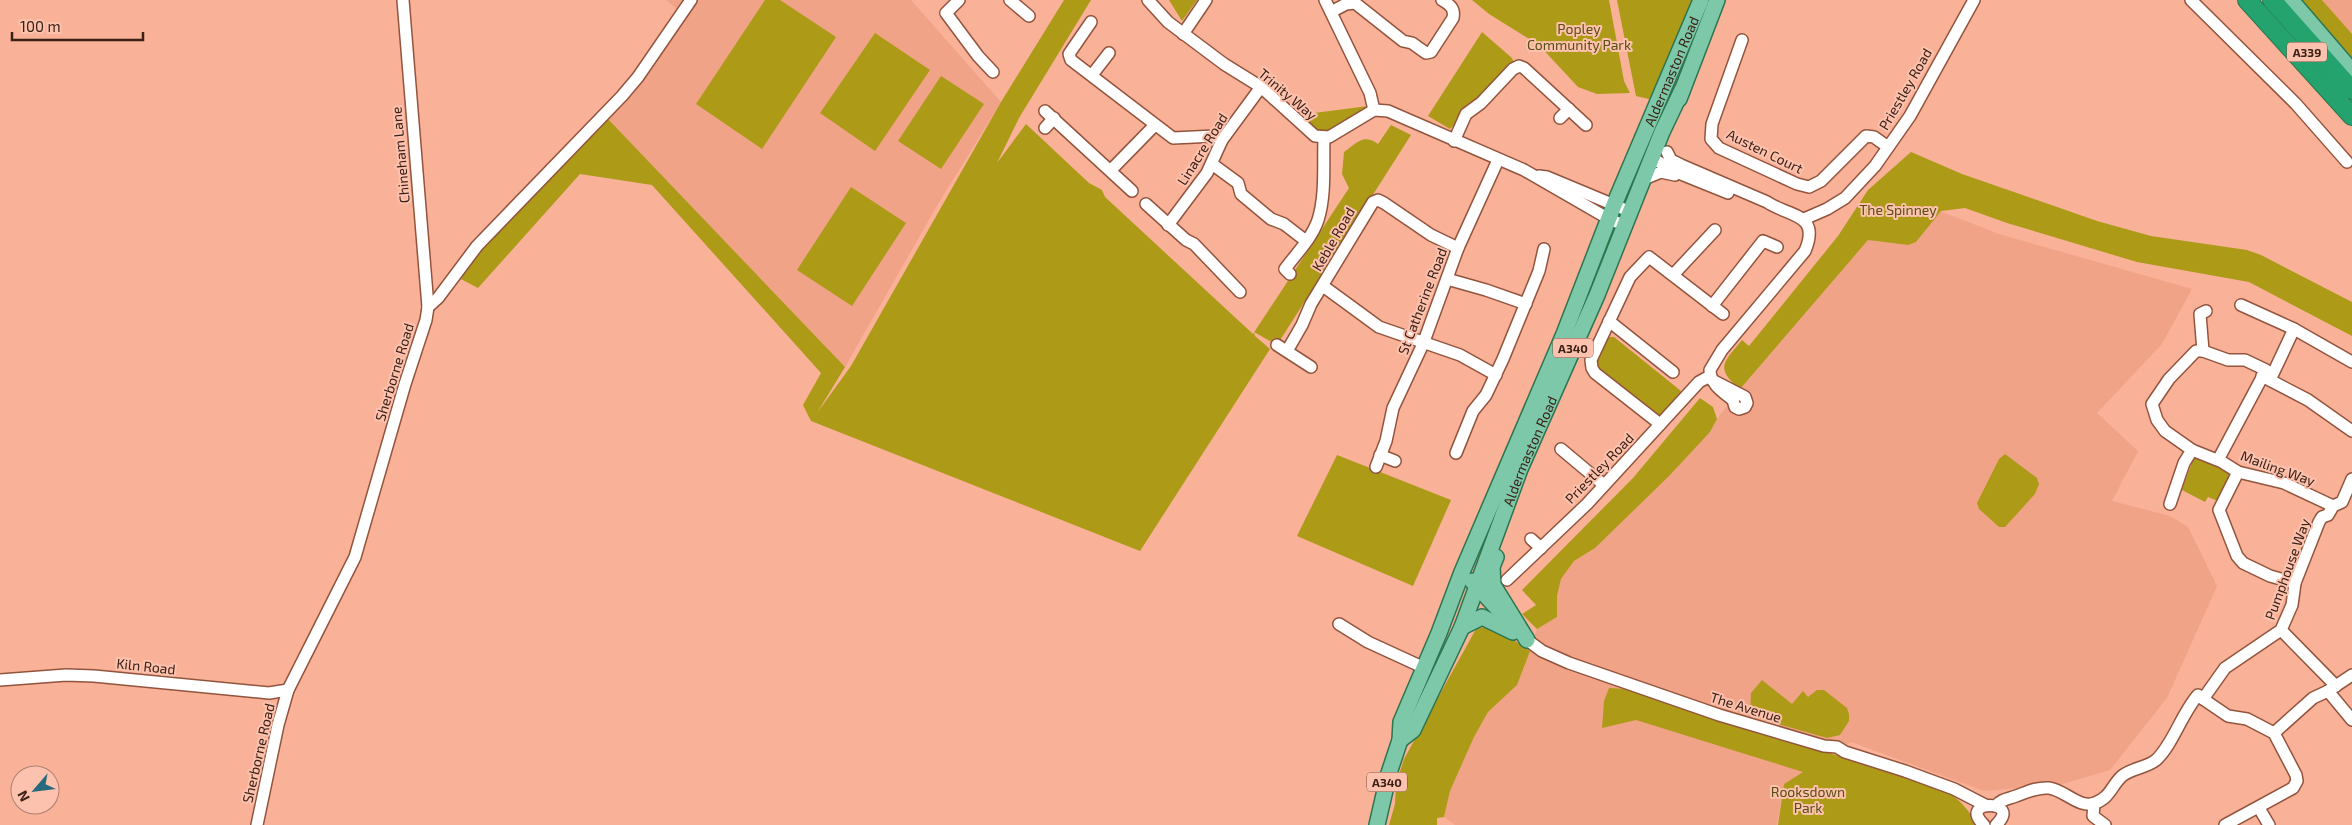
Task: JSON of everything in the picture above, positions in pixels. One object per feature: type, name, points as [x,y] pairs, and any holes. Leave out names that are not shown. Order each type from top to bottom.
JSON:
[{"type":"highway","points":[[2247,0],[2352,116]]},
{"type":"highway","name":"A339","points":[[2259,0],[2352,107]]},
{"type":"highway","name":"A339","points":[[2272,0],[2352,90]]},
{"type":"main road","name":"Aldermaston Road","points":[[1377,825],[1389,773],[1400,740],[1401,722],[1421,666],[1440,633],[1462,572],[1564,334],[1612,212],[1701,0]]},
{"type":"main road","name":"Aldermaston Road","points":[[1400,740],[1413,730],[1441,676],[1462,627],[1520,469],[1644,179],[1659,155],[1717,0]]},
{"type":"main road","points":[[2291,0],[2352,70]]},
{"type":"main road","name":"Aldermaston Road","points":[[1642,141],[1644,148],[1659,155]]},
{"type":"main road","name":"Aldermaston Road","points":[[1612,212],[1638,166],[1659,155]]},
{"type":"main road","name":"A340","points":[[1500,582],[1492,567],[1518,493],[1520,469]]},
{"type":"main road","points":[[1462,572],[1478,586],[1527,640]]},
{"type":"main road","points":[[1478,586],[1500,582],[1527,640]]},
{"type":"main road","name":"A340","points":[[1440,633],[1450,626],[1469,587],[1478,586]]},
{"type":"main road","points":[[1462,627],[1482,617],[1527,640]]},
{"type":"main road","points":[[1421,666],[1441,676]]},
{"type":"street","name":"Chineham Lane","points":[[403,0],[428,307]]},
{"type":"street","points":[[959,0],[946,13],[978,56],[993,72]]},
{"type":"street","points":[[1010,0],[1030,16]]},
{"type":"street","name":"Trinity Way","points":[[1148,0],[1168,22],[1224,64],[1261,87],[1315,136],[1324,138],[1338,133],[1374,110]]},
{"type":"street","points":[[1183,34],[1206,0]]},
{"type":"street","points":[[1325,0],[1370,93],[1374,110],[1393,112],[1535,176],[1547,177],[1628,219]]},
{"type":"street","points":[[1332,12],[1346,4],[1355,4],[1403,41],[1412,43],[1426,53],[1431,52],[1453,18],[1454,12],[1451,6],[1442,0]]},
{"type":"street","name":"Priestley Road","points":[[1500,582],[1541,548],[1604,486],[1699,382],[1711,378],[1710,370],[1722,350],[1805,251],[1809,236],[1804,219],[1827,209],[1850,193],[1863,180],[1910,116],[1974,0]]},
{"type":"street","points":[[2191,0],[2296,104],[2346,162]]},
{"type":"street","name":"Sherborne Road","points":[[257,825],[278,725],[288,690],[356,557],[405,384],[426,320],[428,307],[438,298],[477,246],[622,96],[638,77],[689,1]]},
{"type":"street","points":[[1091,22],[1069,54],[1071,60],[1174,138],[1215,136],[1222,140]]},
{"type":"street","name":"Austen Court","points":[[1742,40],[1712,124],[1711,139],[1719,148],[1797,184],[1809,187],[1821,181],[1866,136],[1874,137],[1888,147]]},
{"type":"street","points":[[1092,75],[1109,53]]},
{"type":"street","points":[[1454,141],[1466,114],[1481,103],[1513,68],[1519,66],[1524,68],[1586,125]]},
{"type":"street","name":"Linacre Road","points":[[1168,225],[1212,164],[1222,140],[1261,87]]},
{"type":"street","points":[[1560,118],[1569,109]]},
{"type":"street","points":[[1045,128],[1050,114],[1132,191]]},
{"type":"street","points":[[1111,170],[1155,125]]},
{"type":"street","points":[[1290,274],[1286,269],[1306,241],[1318,219],[1322,192],[1324,138]]},
{"type":"street","points":[[1659,155],[1676,172],[1767,209],[1778,209],[1799,215],[1804,219]]},
{"type":"street","points":[[1659,155],[1767,202],[1778,209]]},
{"type":"street","name":"St Catherine Road","points":[[1376,467],[1386,441],[1393,408],[1406,384],[1423,344],[1458,248],[1498,160]]},
{"type":"street","points":[[1212,164],[1238,183],[1241,194],[1270,219],[1284,224],[1306,241]]},
{"type":"street","points":[[1644,179],[1654,174],[1666,172],[1705,187],[1712,187]]},
{"type":"street","name":"Keble Road","points":[[1311,367],[1282,348],[1302,325],[1311,304],[1373,202],[1378,200],[1431,236],[1458,248]]},
{"type":"street","points":[[1146,204],[1168,225],[1194,244],[1234,291]]},
{"type":"street","points":[[1673,275],[1715,230]]},
{"type":"street","points":[[1712,306],[1760,236],[1777,246]]},
{"type":"street","points":[[1456,453],[1473,411],[1486,395],[1496,375],[1539,271],[1544,249]]},
{"type":"street","points":[[1660,424],[1595,373],[1592,368],[1591,360],[1630,277],[1649,257],[1722,314]]},
{"type":"street","points":[[1447,279],[1526,304]]},
{"type":"street","points":[[1323,286],[1380,327],[1460,356],[1496,375]]},
{"type":"street","points":[[2241,305],[2294,329],[2352,362]]},
{"type":"street","points":[[2202,351],[2200,314],[2206,310]]},
{"type":"street","points":[[1609,321],[1673,372]]},
{"type":"street","name":"Mailing Way","points":[[2294,329],[2218,460],[2238,472],[2284,483],[2333,506]]},
{"type":"street","points":[[2218,460],[2192,450],[2165,431],[2157,420],[2152,404],[2184,362],[2196,351],[2202,351],[2228,360],[2244,360],[2266,376],[2308,400],[2352,431]]},
{"type":"street","points":[[1711,378],[1725,386],[1736,398]]},
{"type":"street","points":[[1561,449],[1604,486]]},
{"type":"street","points":[[2170,504],[2184,463],[2192,450]]},
{"type":"street","points":[[1380,455],[1395,460]]},
{"type":"street","points":[[2238,472],[2219,510],[2237,556],[2250,568],[2295,583]]},
{"type":"street","name":"Pumphouse Way","points":[[2094,804],[2104,799],[2120,778],[2128,772],[2157,759],[2188,706],[2198,695],[2203,699],[2225,668],[2281,630],[2292,605],[2295,583],[2319,522],[2322,517],[2328,515],[2333,506],[2342,502],[2352,479]]},
{"type":"street","points":[[1531,540],[1541,548]]},
{"type":"street","points":[[1339,624],[1368,642],[1421,666]]},
{"type":"street","points":[[2281,630],[2332,688],[2352,720]]},
{"type":"street","name":"The Avenue","points":[[1527,640],[1542,651],[1569,663],[1719,715],[1824,746],[1837,747],[1845,752],[1905,770],[1960,792],[1994,815]]},
{"type":"street","name":"Kiln Road","points":[[0,680],[66,675],[268,693],[288,690]]},
{"type":"street","points":[[2274,732],[2313,698],[2352,675]]},
{"type":"street","points":[[2203,699],[2228,716],[2247,719],[2274,732],[2296,775],[2297,781],[2293,788],[2225,825]]},
{"type":"street","points":[[1994,815],[2015,796],[2033,790],[2049,788],[2059,791],[2078,802],[2094,804],[2093,816],[2105,825]]},
{"type":"street","points":[[2259,808],[2269,825]]},
{"type":"street","name":"The Avenue","points":[[1984,825],[1980,820],[1994,815]]},
{"type":"shaded area","points":[[666,0],[911,0],[1001,102],[938,204],[845,367],[608,119],[631,96],[686,17]]},
{"type":"shaded area","points":[[2322,0],[2352,0],[2352,34]]},
{"type":"shaded area","points":[[1940,211],[1999,234],[2192,289],[2162,344],[2097,413],[2138,451],[2112,501],[2170,516],[2188,527],[2217,586],[2167,698],[2110,770],[2059,785],[1984,791],[1851,742],[1784,784],[1777,825],[1455,825],[1444,817],[1450,791],[1474,737],[1488,712],[1517,685],[1537,629],[1557,617],[1557,596],[1561,579],[1574,561],[1595,548],[1710,432],[1717,419],[1765,357],[1868,240],[1908,245],[1916,242]]},
{"type":"green space","points":[[765,0],[780,0],[836,37],[762,149],[696,104]]},
{"type":"green space","points":[[1064,0],[1091,0],[1019,118],[997,163],[1026,124],[1089,183],[1102,190],[1105,197],[1253,334],[1254,332],[1255,336],[1270,349],[1140,551],[811,421],[803,405],[821,373],[652,185],[580,174],[478,288],[459,278],[484,243],[608,119],[845,367],[817,413],[851,366],[1001,102]]},
{"type":"green space","points":[[1169,0],[1197,0],[1182,21]]},
{"type":"green space","name":"Popley Community Park","points":[[1472,0],[1609,0],[1624,81],[1630,93],[1597,94],[1578,87],[1539,45],[1489,14]]},
{"type":"green space","points":[[1617,0],[1696,0],[1653,100],[1636,96]]},
{"type":"green space","points":[[2301,0],[2322,0],[2352,34],[2352,58]]},
{"type":"green space","points":[[1482,32],[1512,58],[1515,66],[1450,129],[1428,116]]},
{"type":"green space","points":[[875,33],[930,70],[875,151],[820,113]]},
{"type":"green space","points":[[941,76],[984,104],[941,169],[898,141]]},
{"type":"green space","points":[[1368,106],[1367,112],[1336,132],[1316,132],[1299,115]]},
{"type":"green space","points":[[1391,125],[1411,135],[1277,345],[1254,332],[1349,188],[1342,174],[1344,152],[1364,139],[1378,144]]},
{"type":"green space","name":"The Spinney","points":[[1911,152],[1962,174],[2097,221],[2151,236],[2247,250],[2261,255],[2352,302],[2352,336],[2249,282],[2137,262],[2007,223],[1965,208],[1941,211],[1916,242],[1908,245],[1868,240],[1740,389],[1732,382],[1724,370],[1730,354],[1742,340],[1749,346],[1838,236],[1868,190]]},
{"type":"green space","points":[[851,187],[906,223],[852,306],[797,270]]},
{"type":"green space","points":[[1614,337],[1681,391],[1662,415],[1657,417],[1597,369],[1595,363],[1606,340]]},
{"type":"green space","points":[[1700,398],[1713,407],[1717,419],[1710,432],[1669,476],[1595,548],[1574,561],[1561,579],[1557,596],[1557,617],[1537,629],[1522,614],[1536,605],[1522,590],[1633,478]]},
{"type":"green space","points":[[2005,454],[2037,478],[2039,484],[2035,494],[2005,527],[1999,527],[1979,509],[1977,503],[1999,459]]},
{"type":"green space","points":[[1337,455],[1451,500],[1413,586],[1297,536]]},
{"type":"green space","points":[[2194,457],[2230,473],[2218,501],[2208,497],[2205,502],[2182,490]]},
{"type":"green space","points":[[1491,625],[1530,651],[1517,685],[1488,712],[1474,737],[1450,791],[1444,817],[1437,818],[1437,825],[1389,825],[1395,804],[1396,784],[1404,759],[1476,629]]},
{"type":"green space","points":[[1762,680],[1792,704],[1803,691],[1808,697],[1817,690],[1824,690],[1847,708],[1849,721],[1840,735],[1827,738],[1750,716],[1751,693]]},
{"type":"green space","name":"Rooksdown Park","points":[[1609,688],[1627,689],[1927,783],[1962,803],[1978,825],[1778,825],[1784,784],[1803,772],[1636,720],[1602,728],[1604,701]]}]
